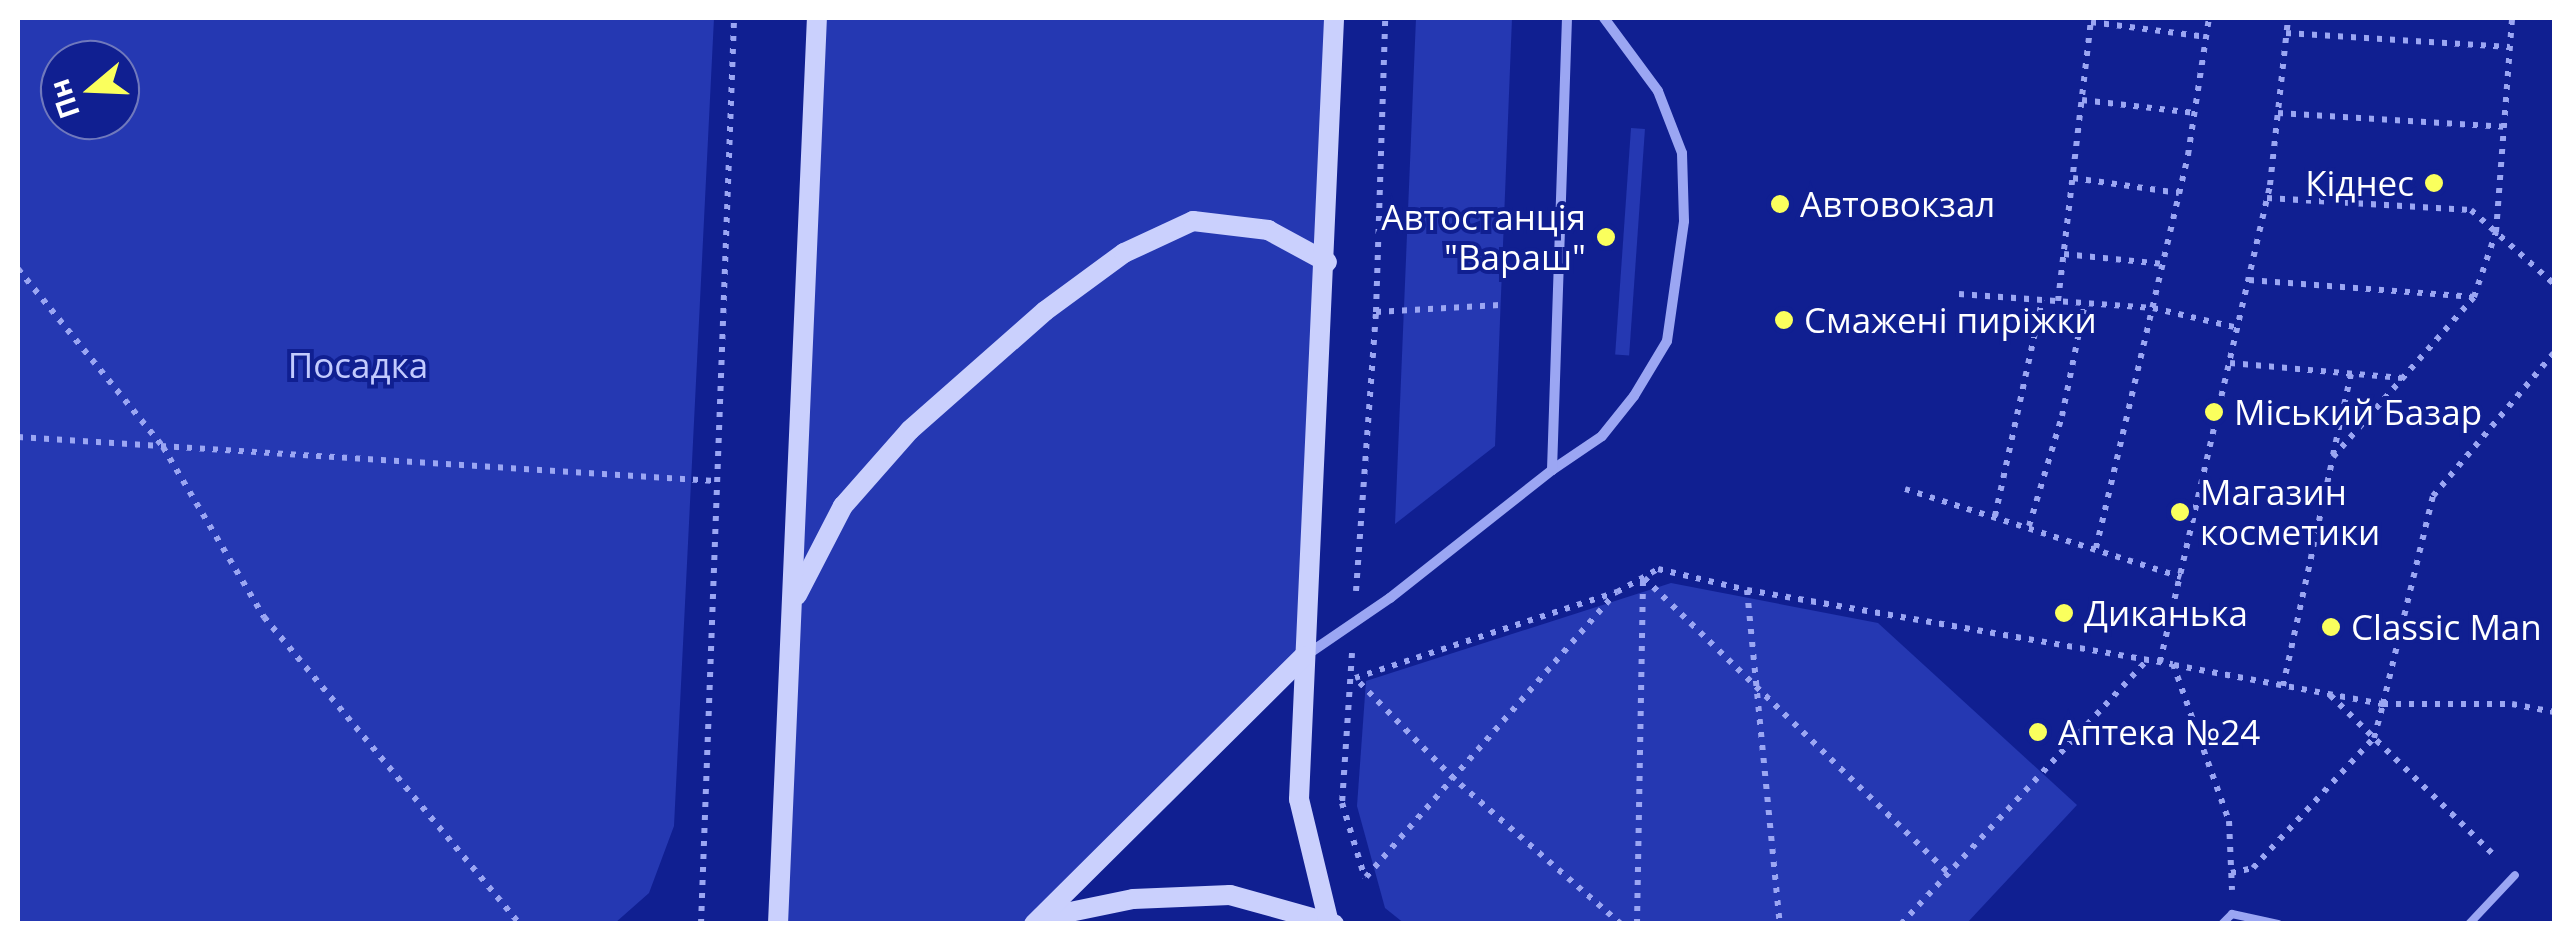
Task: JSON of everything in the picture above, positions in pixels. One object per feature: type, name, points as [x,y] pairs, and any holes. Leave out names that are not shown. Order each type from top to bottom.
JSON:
[{"type":"main road","points":[[779,922],[817,18]]},
{"type":"main road","points":[[1036,921],[1133,900],[1230,895],[1331,921],[1299,799],[1334,18]]},
{"type":"main road","points":[[793,602],[843,506],[910,430],[1045,311],[1124,252],[1193,221],[1268,230],[1326,262]]},
{"type":"main road","points":[[1036,921],[1304,656]]},
{"type":"street","points":[[1552,470],[1567,18]]},
{"type":"street","points":[[1304,656],[1390,598],[1552,470],[1602,436],[1634,396],[1667,341],[1684,221],[1682,153],[1658,91],[1604,18]]},
{"type":"lane","points":[[2469,924],[2515,876]]},
{"type":"lane","points":[[2222,924],[2232,914],[2278,924]]},
{"type":"path","points":[[701,924],[734,18]]},
{"type":"path","points":[[1385,18],[1376,312],[1342,803],[1365,878],[1617,592]]},
{"type":"path","points":[[2096,548],[2180,193],[2209,18]]},
{"type":"path","points":[[2160,662],[2267,198],[2288,18]]},
{"type":"path","points":[[2333,457],[2474,297],[2496,232],[2512,18]]},
{"type":"path","points":[[2058,301],[2091,20],[2206,37]]},
{"type":"path","points":[[2286,33],[2510,48]]},
{"type":"path","points":[[2082,100],[2194,114]]},
{"type":"path","points":[[2278,113],[2504,127]]},
{"type":"path","points":[[2073,178],[2180,193]]},
{"type":"path","points":[[2267,198],[2471,210],[2554,284]]},
{"type":"path","points":[[2064,254],[2163,264]]},
{"type":"path","points":[[18,269],[163,446],[264,617],[520,924]]},
{"type":"path","points":[[2249,280],[2474,297]]},
{"type":"path","points":[[1958,294],[2154,308],[2238,328]]},
{"type":"path","points":[[1996,516],[2042,300]]},
{"type":"path","points":[[2028,526],[2062,416],[2086,304]]},
{"type":"path","points":[[1376,312],[1500,305]]},
{"type":"path","points":[[2231,873],[2253,868],[2374,738],[2433,496],[2554,353]]},
{"type":"path","points":[[2230,363],[2402,378]]},
{"type":"path","points":[[2282,686],[2352,374]]},
{"type":"path","points":[[18,437],[715,482]]},
{"type":"path","points":[[1904,490],[2181,577]]},
{"type":"path","points":[[1621,924],[1454,779],[1356,678],[1617,592],[1658,570],[1747,590],[2383,704],[2512,704],[2554,712]]},
{"type":"path","points":[[1644,577],[1948,874]]},
{"type":"path","points":[[1637,924],[1644,577]]},
{"type":"path","points":[[1747,590],[1780,924]]},
{"type":"path","points":[[1901,924],[2147,660]]},
{"type":"path","points":[[2173,664],[2230,821],[2232,914]]},
{"type":"path","points":[[2329,694],[2515,876]]},
{"type":"green space","name":"Посадка","points":[[18,18],[714,18],[674,826],[649,893],[615,923],[18,923]]},
{"type":"green space","points":[[817,18],[1334,18],[1304,656],[1034,923],[780,924]]},
{"type":"green space","points":[[1416,18],[1512,18],[1495,446],[1395,524]]},
{"type":"green space","points":[[1631,128],[1645,129],[1629,355],[1615,354]]},
{"type":"green space","points":[[1671,583],[1878,623],[2077,805],[1967,923],[1405,924],[1385,908],[1357,806],[1366,681]]},
{"type":"place","name":"Кіднес","points":[[2434,183]]},
{"type":"place","name":"Автовокзал","points":[[1780,204]]},
{"type":"place","name":"Автостанція \"Вараш\"","points":[[1606,237]]},
{"type":"place","name":"Смажені пиріжки","points":[[1784,320]]},
{"type":"place","name":"Міський Базар","points":[[2214,412]]},
{"type":"place","name":"Магазин косметики","points":[[2180,512]]},
{"type":"place","name":"Диканька","points":[[2064,613]]},
{"type":"place","name":"Classic Man","points":[[2331,627]]},
{"type":"place","name":"Аптека №24","points":[[2038,732]]}]
